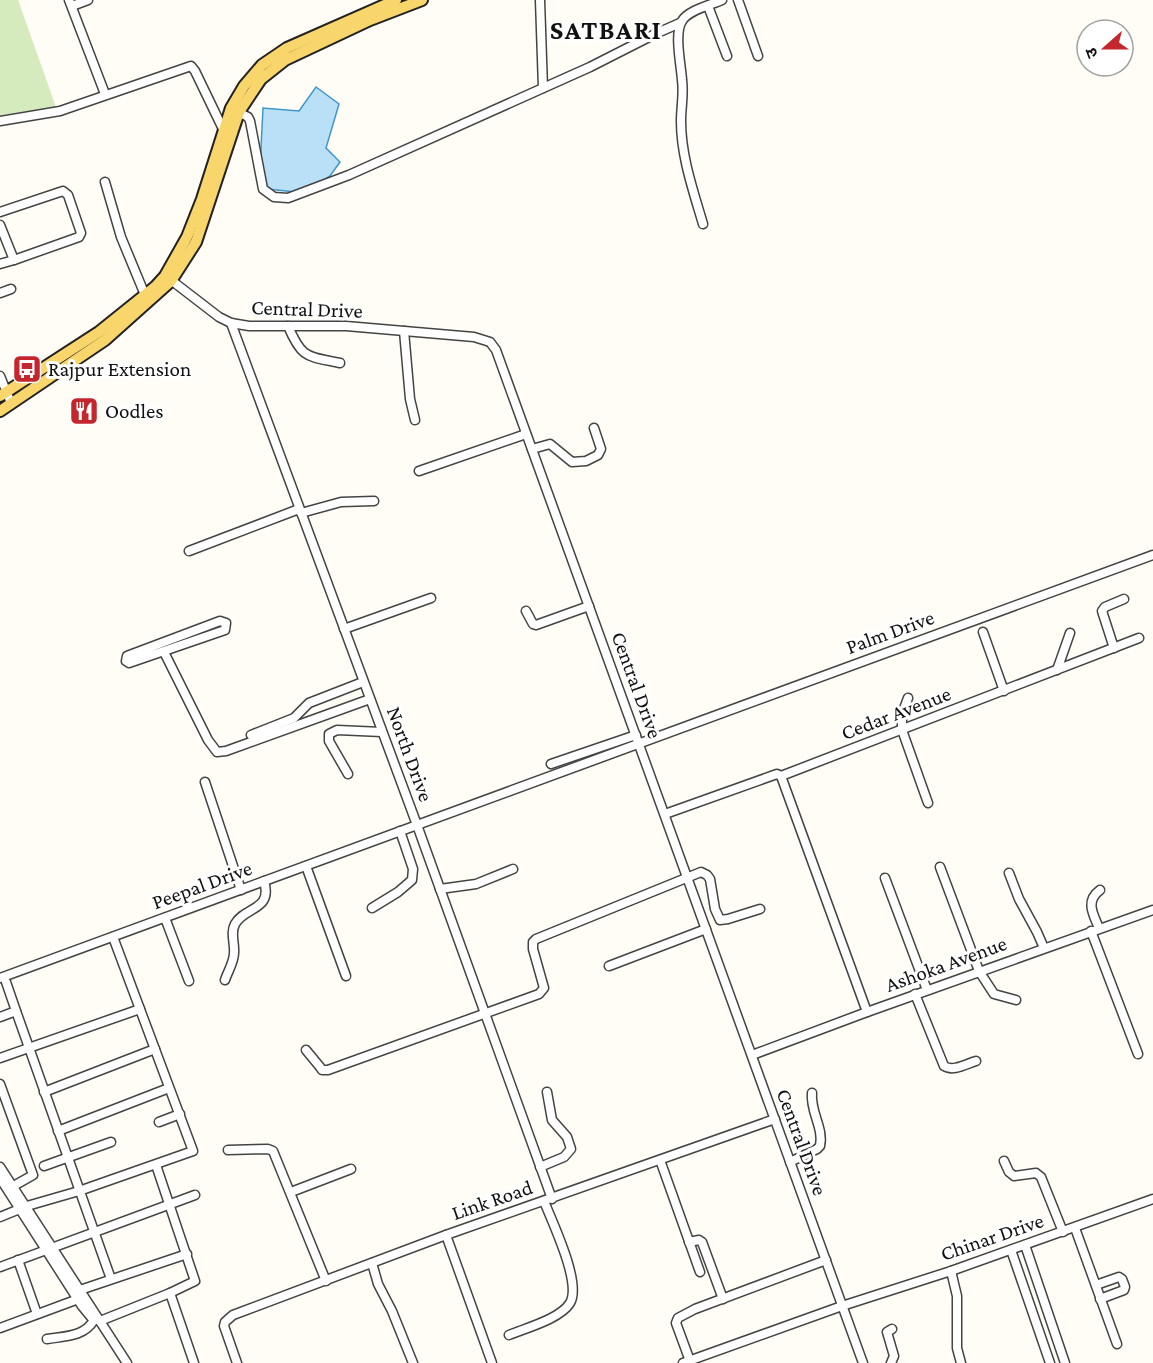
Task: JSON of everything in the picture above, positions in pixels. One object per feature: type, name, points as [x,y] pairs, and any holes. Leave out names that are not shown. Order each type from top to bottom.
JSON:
[{"type":"main road","points":[[3,394],[99,332],[168,278],[202,199],[223,129],[254,74],[287,48],[396,0]]},
{"type":"main road","points":[[0,411],[105,340],[168,278],[196,242],[211,202],[235,110],[261,79],[285,60],[370,20],[422,0]]},
{"type":"street","points":[[87,0],[70,3],[105,94]]},
{"type":"street","points":[[540,0],[543,88]]},
{"type":"street","points":[[235,110],[250,121],[263,189],[274,196],[288,198],[365,168],[590,67],[680,23],[686,16],[722,0]]},
{"type":"street","points":[[738,0],[758,56]]},
{"type":"street","points":[[708,6],[727,56]]},
{"type":"street","points":[[680,23],[683,81],[682,139],[689,176],[703,224]]},
{"type":"street","points":[[0,121],[60,111],[191,66],[223,129]]},
{"type":"street","points":[[105,182],[121,237],[145,295]]},
{"type":"street","points":[[0,212],[63,191],[68,195],[81,233],[79,237],[0,264]]},
{"type":"street","points":[[0,225],[14,260]]},
{"type":"street","name":"Central Drive","points":[[168,278],[219,317],[231,323],[249,326],[346,327],[474,337],[490,342],[496,350],[863,1363]]},
{"type":"street","points":[[0,293],[11,290]]},
{"type":"street","name":"North Drive","points":[[231,323],[485,1013],[540,1167],[571,1274],[573,1289],[571,1303],[560,1313],[547,1320],[509,1335]]},
{"type":"street","points":[[288,326],[296,344],[305,355],[340,363]]},
{"type":"street","points":[[404,331],[410,399],[415,420]]},
{"type":"street","points":[[0,376],[3,394],[11,403]]},
{"type":"street","points":[[532,449],[550,444],[572,462],[586,461],[598,455],[601,449],[594,428]]},
{"type":"street","points":[[419,471],[526,434]]},
{"type":"street","points":[[189,551],[300,511],[341,502],[374,501]]},
{"type":"street","name":"Palm Drive","points":[[638,740],[1153,555]]},
{"type":"street","points":[[344,629],[431,598]]},
{"type":"street","points":[[1114,648],[1102,611],[1105,607],[1124,599]]},
{"type":"street","points":[[526,612],[536,625],[589,606]]},
{"type":"street","points":[[220,621],[226,623],[225,630],[164,652],[129,663],[126,661],[127,656],[147,648],[220,621]]},
{"type":"street","points":[[983,632],[1004,691]]},
{"type":"street","points":[[1057,670],[1070,633]]},
{"type":"street","name":"Cedar Avenue","points":[[664,814],[777,774],[781,776],[1139,638]]},
{"type":"street","points":[[164,652],[208,740],[217,752],[226,751],[370,699]]},
{"type":"street","points":[[250,735],[294,718],[309,703],[363,682]]},
{"type":"street","points":[[908,698],[902,714],[902,730],[928,802]]},
{"type":"street","points":[[348,774],[329,741],[329,734],[337,730],[382,732]]},
{"type":"street","points":[[551,764],[638,740]]},
{"type":"street","name":"Peepal Drive","points":[[3,980],[638,740]]},
{"type":"street","points":[[781,776],[867,1012]]},
{"type":"street","points":[[205,782],[241,890]]},
{"type":"street","points":[[372,908],[398,892],[412,880],[412,869],[400,831]]},
{"type":"street","points":[[306,866],[346,976]]},
{"type":"street","points":[[939,867],[979,971],[994,994],[1016,1000]]},
{"type":"street","points":[[440,889],[476,884],[513,869]]},
{"type":"street","points":[[306,1050],[322,1070],[328,1070],[539,994],[543,991],[533,949],[533,942],[536,939],[687,876],[701,872],[707,875],[720,920],[760,909]]},
{"type":"street","points":[[1009,873],[1018,900],[1044,948]]},
{"type":"street","points":[[885,878],[927,990]]},
{"type":"street","points":[[225,980],[234,959],[233,929],[239,918],[261,903],[267,893],[264,881]]},
{"type":"street","points":[[1100,890],[1091,901],[1095,930],[1138,1054]]},
{"type":"street","name":"Ashoka Avenue","points":[[752,1055],[915,994],[1153,910]]},
{"type":"street","points":[[165,918],[189,981]]},
{"type":"street","points":[[609,966],[706,929]]},
{"type":"street","points":[[0,1217],[24,1207],[156,1165],[193,1150],[113,937]]},
{"type":"street","points":[[3,980],[111,1279]]},
{"type":"street","points":[[915,994],[944,1066],[954,1069],[976,1061]]},
{"type":"street","points":[[0,1058],[140,1009]]},
{"type":"street","points":[[0,1017],[16,1011]]},
{"type":"street","points":[[44,1092],[155,1049]]},
{"type":"street","points":[[0,1084],[33,1175],[11,1188]]},
{"type":"street","points":[[58,1131],[169,1088]]},
{"type":"street","points":[[540,1167],[564,1156],[571,1149],[567,1137],[552,1120],[547,1092]]},
{"type":"street","points":[[790,1162],[820,1146],[821,1135],[812,1105],[813,1093]]},
{"type":"street","points":[[159,1122],[180,1114]]},
{"type":"street","name":"Link Road","points":[[237,1363],[224,1326],[233,1315],[446,1235],[775,1119]]},
{"type":"street","points":[[44,1166],[111,1142]]},
{"type":"street","points":[[228,1150],[268,1149],[273,1151],[326,1281]]},
{"type":"street","points":[[660,1160],[700,1272]]},
{"type":"street","points":[[1004,1161],[1009,1172],[1014,1176],[1036,1173],[1041,1177],[1063,1232]]},
{"type":"street","points":[[47,1339],[80,1333],[97,1320],[170,1293],[195,1281],[156,1165]]},
{"type":"street","points":[[0,1167],[49,1248],[127,1363]]},
{"type":"street","points":[[291,1192],[351,1169]]},
{"type":"street","points":[[0,1178],[11,1188]]},
{"type":"street","points":[[0,1267],[195,1195]]},
{"type":"street","name":"Chinar Drive","points":[[687,1362],[1153,1199]]},
{"type":"street","points":[[1075,1228],[1117,1344]]},
{"type":"street","points":[[446,1235],[492,1363]]},
{"type":"street","points":[[689,1242],[699,1240],[702,1242],[723,1299]]},
{"type":"street","points":[[1025,1245],[1065,1363]]},
{"type":"street","points":[[1011,1250],[1050,1363]]},
{"type":"street","points":[[0,1328],[81,1295],[111,1279],[187,1254]]},
{"type":"street","points":[[18,1260],[37,1314]]},
{"type":"street","points":[[687,1362],[676,1320],[680,1316],[826,1260]]},
{"type":"street","points":[[372,1263],[378,1284],[392,1311],[413,1363]]},
{"type":"street","points":[[951,1271],[957,1296],[957,1348],[961,1363]]},
{"type":"street","points":[[1096,1285],[1119,1277],[1125,1284],[1124,1290],[1101,1299]]},
{"type":"street","points":[[170,1293],[194,1363]]},
{"type":"street","points":[[891,1363],[894,1356],[887,1332],[892,1329]]},
{"type":"green space","points":[[0,0],[18,0],[57,110],[0,118]]},
{"type":"water","points":[[316,87],[339,104],[326,148],[340,162],[330,176],[304,193],[259,188],[263,108],[299,111]]},
{"type":"place","name":"Rajpur Extension","points":[[27,369]]},
{"type":"place","name":"Oodles","points":[[84,411]]},
{"type":"district","name":"SATBARI","points":[[606,30]]}]
